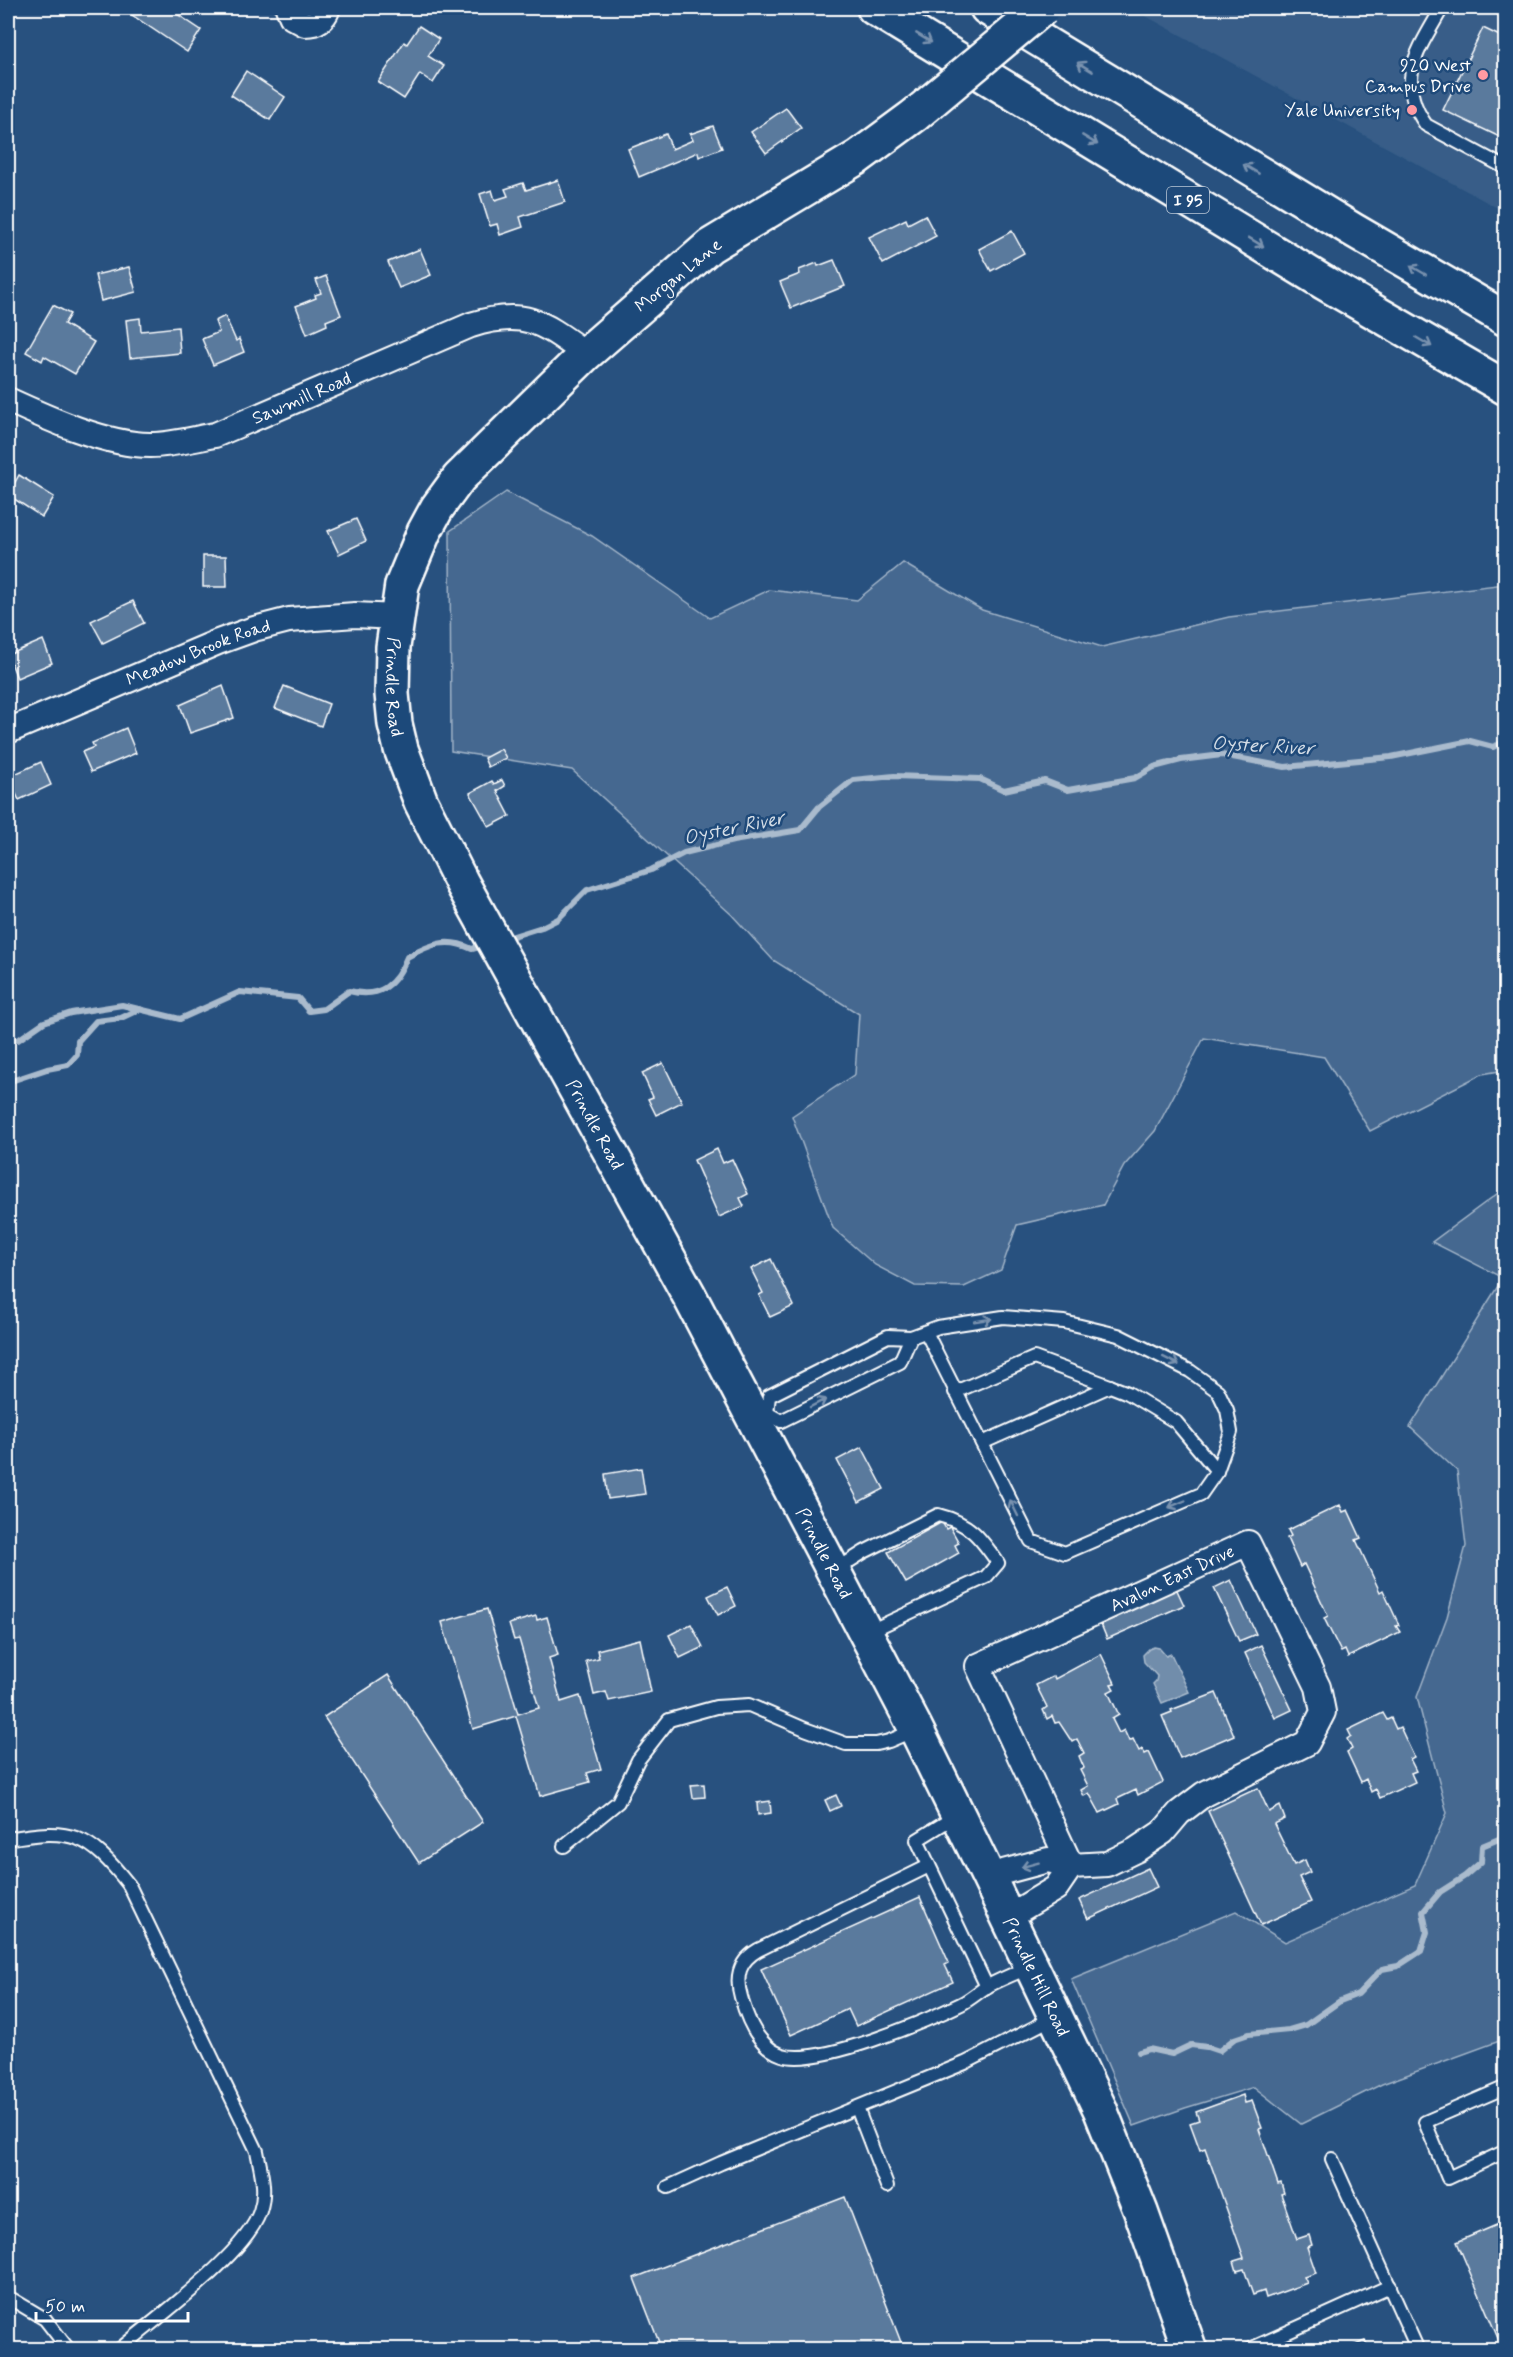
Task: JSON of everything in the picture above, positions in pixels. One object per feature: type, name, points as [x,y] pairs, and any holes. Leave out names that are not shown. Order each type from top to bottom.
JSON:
[{"type":"main road","name":"I 95","points":[[874,8],[1332,288],[1506,388]]},
{"type":"main road","points":[[987,8],[1389,252],[1506,319]]},
{"type":"main road","name":"Morgan Lane","points":[[396,617],[402,585],[413,555],[437,508],[459,478],[586,354],[710,246],[858,157],[915,115],[1043,8]]},
{"type":"main road","name":"Prindle Road","points":[[396,617],[392,694],[400,749],[421,802],[690,1297],[760,1416],[861,1625]]},
{"type":"main road","name":"Prindle Hill Road","points":[[861,1625],[958,1814],[1100,2109],[1141,2212],[1190,2349]]},
{"type":"street","points":[[288,8],[292,17],[304,24],[319,22],[325,16],[328,8]]},
{"type":"street","name":"Sawmill Road","points":[[8,400],[98,436],[148,445],[182,442],[215,435],[492,318],[519,318],[536,321],[586,354]]},
{"type":"street","name":"Meadow Brook Road","points":[[8,731],[254,629],[289,620],[355,615],[396,617]]},
{"type":"street","name":"Avalon East Drive","points":[[988,1876],[1048,1860],[1071,1866],[1107,1864],[1136,1850],[1163,1832],[1179,1813],[1204,1794],[1307,1743],[1323,1712],[1318,1688],[1248,1543],[978,1666],[1071,1866]]},
{"type":"street","points":[[1008,1917],[1056,1888],[1071,1866]]},
{"type":"lane","points":[[1442,8],[1416,56],[1409,78],[1417,113],[1426,125],[1506,168]]},
{"type":"lane","points":[[911,1337],[900,1362],[781,1421],[760,1416],[769,1396],[888,1336],[911,1337],[938,1327],[1003,1317],[1064,1322],[1118,1335],[1190,1371],[1218,1391],[1227,1410],[1231,1432],[1217,1471],[1202,1494],[1065,1553],[1031,1541],[926,1332]]},
{"type":"lane","points":[[955,1392],[1034,1358],[1128,1393],[1176,1422],[1217,1471]]},
{"type":"lane","points":[[982,1443],[1110,1386]]},
{"type":"lane","points":[[833,1571],[864,1552],[938,1515],[957,1520],[980,1536],[998,1563],[986,1577],[861,1625]]},
{"type":"lane","points":[[564,1846],[618,1802],[638,1760],[669,1720],[716,1707],[749,1705],[846,1744],[876,1744],[916,1729]]},
{"type":"lane","points":[[958,1814],[917,1840],[987,1987]]},
{"type":"lane","points":[[8,1839],[57,1832],[87,1842],[110,1860],[129,1885],[257,2151],[264,2187],[260,2212],[244,2237],[217,2267],[119,2349]]},
{"type":"lane","points":[[929,1866],[758,1950],[744,1960],[738,1988],[751,2025],[766,2045],[781,2054],[803,2056],[821,2054],[877,2038],[963,2003],[987,1987],[1032,1966]]},
{"type":"lane","points":[[668,2187],[965,2063],[1056,2017]]},
{"type":"lane","points":[[1506,2086],[1425,2122],[1448,2178],[1506,2151]]},
{"type":"lane","points":[[857,2108],[887,2186]]},
{"type":"lane","points":[[1332,2159],[1419,2349]]},
{"type":"lane","points":[[1253,2349],[1390,2286]]},
{"type":"lane","points":[[8,2297],[45,2319],[69,2349]]},
{"type":"shaded area","name":"Yale University","points":[[1131,8],[1505,8],[1505,212]]},
{"type":"shaded area","points":[[506,492],[592,536],[710,618],[769,590],[857,600],[903,563],[982,610],[1102,647],[1229,617],[1505,584],[1505,1070],[1482,1074],[1370,1131],[1324,1057],[1204,1038],[1155,1131],[1124,1166],[1103,1205],[1017,1225],[1001,1270],[964,1287],[915,1286],[875,1265],[833,1228],[792,1116],[855,1074],[859,1014],[773,960],[732,915],[572,770],[451,751],[450,531]]},
{"type":"shaded area","points":[[1505,1188],[1505,2039],[1382,2084],[1301,2124],[1254,2087],[1134,2126],[1071,1979],[1236,1911],[1285,1942],[1415,1885],[1447,1813],[1417,1697],[1447,1617],[1466,1546],[1457,1471],[1410,1427],[1503,1278],[1432,1242]]},
{"type":"shaded area","points":[[1154,1647],[1159,1648],[1166,1656],[1171,1654],[1189,1692],[1162,1703],[1153,1684],[1157,1676],[1144,1662],[1143,1655]]},
{"type":"building","points":[[137,8],[168,8],[201,30],[187,52],[132,15]]},
{"type":"building","points":[[443,8],[465,8],[458,15],[452,15],[445,12]]},
{"type":"building","points":[[419,26],[439,39],[428,56],[444,66],[433,83],[420,74],[404,99],[378,82],[404,42],[407,44]]},
{"type":"building","name":"920 West Campus Drive","points":[[1483,28],[1506,39],[1506,140],[1443,110]]},
{"type":"building","points":[[246,71],[285,97],[270,120],[231,95]]},
{"type":"building","points":[[786,108],[801,128],[766,153],[751,132]]},
{"type":"building","points":[[713,126],[722,148],[699,157],[698,152],[639,177],[628,149],[666,134],[672,149],[693,140],[690,134]]},
{"type":"building","points":[[558,180],[565,202],[520,217],[523,227],[500,235],[497,224],[490,226],[480,194],[492,190],[495,200],[508,196],[505,189],[523,183],[526,190]]},
{"type":"building","points":[[925,215],[936,236],[883,264],[869,237],[906,219],[908,224]]},
{"type":"building","points":[[1012,231],[1024,253],[991,271],[979,249]]},
{"type":"building","points":[[420,249],[431,275],[399,288],[388,262]]},
{"type":"building","points":[[834,260],[845,286],[791,308],[780,282],[800,274],[799,270]]},
{"type":"building","points":[[129,267],[136,292],[101,301],[95,275]]},
{"type":"building","points":[[326,276],[341,315],[326,321],[327,325],[307,334],[296,306],[316,298],[315,295],[321,293],[316,280]]},
{"type":"building","points":[[53,305],[70,314],[64,324],[94,342],[75,374],[44,356],[42,361],[26,352]]},
{"type":"building","points":[[225,316],[236,341],[239,339],[244,352],[213,365],[202,339],[219,332],[215,321]]},
{"type":"building","points":[[140,318],[141,331],[178,327],[180,353],[130,358],[126,320]]},
{"type":"building","points":[[19,475],[54,497],[42,517],[8,495]]},
{"type":"building","points":[[356,519],[366,541],[339,554],[328,531]]},
{"type":"building","points":[[203,556],[226,556],[227,587],[203,587]]},
{"type":"building","points":[[133,601],[144,623],[103,643],[91,621]]},
{"type":"building","points":[[43,640],[52,663],[17,678],[8,655]]},
{"type":"building","points":[[223,686],[234,718],[190,733],[180,705]]},
{"type":"building","points":[[284,686],[329,704],[321,726],[275,708]]},
{"type":"building","points":[[126,728],[136,753],[91,772],[82,752],[94,747],[92,743]]},
{"type":"building","points":[[501,749],[506,758],[488,767],[484,758]]},
{"type":"building","points":[[41,762],[51,785],[19,800],[8,777]]},
{"type":"building","points":[[502,780],[505,786],[497,791],[510,816],[489,827],[470,793],[492,781],[494,784]]},
{"type":"building","points":[[663,1063],[682,1102],[656,1115],[648,1099],[653,1097],[642,1073]]},
{"type":"building","points":[[717,1149],[723,1163],[732,1159],[748,1194],[740,1198],[744,1206],[719,1217],[694,1160]]},
{"type":"building","points":[[771,1259],[794,1306],[770,1317],[759,1295],[763,1293],[751,1269]]},
{"type":"building","points":[[862,1447],[884,1489],[859,1502],[837,1460]]},
{"type":"building","points":[[641,1468],[645,1494],[608,1499],[605,1474]]},
{"type":"building","points":[[1340,1505],[1343,1512],[1348,1510],[1361,1538],[1356,1540],[1380,1592],[1383,1590],[1400,1632],[1348,1657],[1345,1650],[1341,1652],[1324,1618],[1328,1616],[1304,1564],[1300,1567],[1287,1538],[1291,1536],[1288,1530]]},
{"type":"building","points":[[942,1522],[946,1529],[950,1527],[959,1543],[955,1545],[959,1553],[906,1583],[888,1552]]},
{"type":"building","points":[[1231,1580],[1256,1634],[1239,1641],[1214,1588]]},
{"type":"building","points":[[727,1587],[736,1606],[718,1615],[708,1596]]},
{"type":"building","points":[[1176,1588],[1184,1605],[1107,1639],[1100,1622]]},
{"type":"building","points":[[487,1609],[518,1714],[539,1708],[519,1639],[514,1640],[509,1624],[536,1616],[537,1620],[547,1617],[558,1655],[549,1658],[561,1702],[580,1696],[601,1769],[587,1773],[590,1782],[540,1796],[516,1716],[473,1729],[442,1622]]},
{"type":"building","points":[[691,1624],[703,1647],[680,1658],[669,1635]]},
{"type":"building","points":[[640,1639],[651,1692],[609,1701],[606,1692],[594,1695],[586,1661],[599,1658],[597,1650]]},
{"type":"building","points":[[1261,1645],[1292,1710],[1275,1718],[1245,1653]]},
{"type":"building","points":[[1101,1654],[1115,1683],[1111,1684],[1114,1689],[1108,1692],[1119,1715],[1112,1719],[1119,1733],[1124,1730],[1129,1741],[1133,1739],[1139,1751],[1142,1749],[1145,1754],[1149,1752],[1163,1782],[1138,1795],[1136,1790],[1117,1799],[1119,1804],[1100,1813],[1089,1793],[1084,1796],[1081,1790],[1088,1786],[1080,1770],[1084,1768],[1079,1756],[1084,1753],[1077,1739],[1072,1742],[1059,1722],[1055,1723],[1052,1716],[1047,1719],[1043,1710],[1047,1707],[1036,1685],[1054,1676],[1055,1679]]},
{"type":"building","points":[[388,1675],[483,1822],[419,1863],[324,1717]]},
{"type":"building","points":[[1216,1693],[1234,1735],[1180,1758],[1162,1716],[1172,1712],[1171,1710]]},
{"type":"building","points":[[1383,1713],[1387,1720],[1391,1718],[1396,1729],[1400,1727],[1414,1757],[1410,1759],[1416,1771],[1411,1773],[1415,1782],[1380,1798],[1376,1789],[1371,1792],[1366,1779],[1361,1782],[1347,1752],[1352,1749],[1347,1739],[1351,1736],[1348,1730]]},
{"type":"building","points":[[704,1784],[705,1797],[693,1798],[691,1785]]},
{"type":"building","points":[[1258,1788],[1269,1812],[1280,1806],[1285,1819],[1274,1824],[1294,1865],[1305,1860],[1310,1872],[1299,1877],[1311,1902],[1261,1925],[1208,1811]]},
{"type":"building","points":[[836,1795],[841,1806],[830,1811],[825,1800]]},
{"type":"building","points":[[770,1801],[771,1813],[758,1815],[757,1803]]},
{"type":"building","points":[[1148,1868],[1157,1887],[1088,1919],[1079,1900]]},
{"type":"building","points":[[8,1883],[13,1892],[12,1904],[8,1907]]},
{"type":"building","points":[[920,1897],[949,1963],[945,1965],[953,1982],[856,2026],[848,2009],[791,2035],[761,1969]]},
{"type":"building","points":[[1243,2095],[1245,2103],[1252,2101],[1278,2184],[1281,2183],[1284,2193],[1281,2194],[1297,2239],[1309,2235],[1312,2245],[1307,2247],[1316,2273],[1304,2277],[1307,2283],[1266,2298],[1264,2291],[1253,2295],[1244,2269],[1237,2271],[1234,2261],[1244,2258],[1205,2148],[1200,2150],[1190,2123],[1199,2120],[1196,2112]]},
{"type":"building","points":[[845,2197],[904,2350],[662,2350],[634,2278]]},
{"type":"building","points":[[1506,2221],[1506,2350],[1503,2350],[1457,2242]]},
{"type":"building","points":[[1365,2341],[1372,2350],[1343,2350]]},
{"type":"waterway","name":"Oyster River","points":[[504,939],[542,927],[558,919],[587,890],[651,870],[684,853],[733,841],[800,830],[819,807],[853,780],[894,776],[980,779],[1004,790],[1045,781],[1068,790],[1135,778],[1154,767],[1181,760],[1222,755],[1285,767],[1391,757],[1470,741],[1493,747],[1506,741]]},
{"type":"waterway","name":"Oyster River","points":[[8,1040],[18,1040],[44,1022],[71,1013],[122,1005],[180,1019],[240,992],[298,998],[309,1011],[324,1009],[349,991],[370,993],[386,987],[398,975],[407,957],[424,949],[447,943],[455,943],[472,949],[486,945]]},
{"type":"waterway","points":[[8,1082],[47,1069],[68,1065],[77,1055],[78,1041],[96,1021],[121,1018],[140,1009]]},
{"type":"waterway","points":[[1139,2052],[1149,2049],[1172,2054],[1191,2045],[1219,2051],[1234,2039],[1249,2034],[1289,2030],[1306,2025],[1340,2001],[1358,1994],[1382,1969],[1398,1966],[1421,1951],[1427,1932],[1423,1912],[1440,1892],[1465,1876],[1481,1862],[1482,1846],[1506,1836]]},
{"type":"place","name":"920 West Campus Drive","points":[[1483,75]]},
{"type":"place","name":"Yale University","points":[[1412,110]]}]
